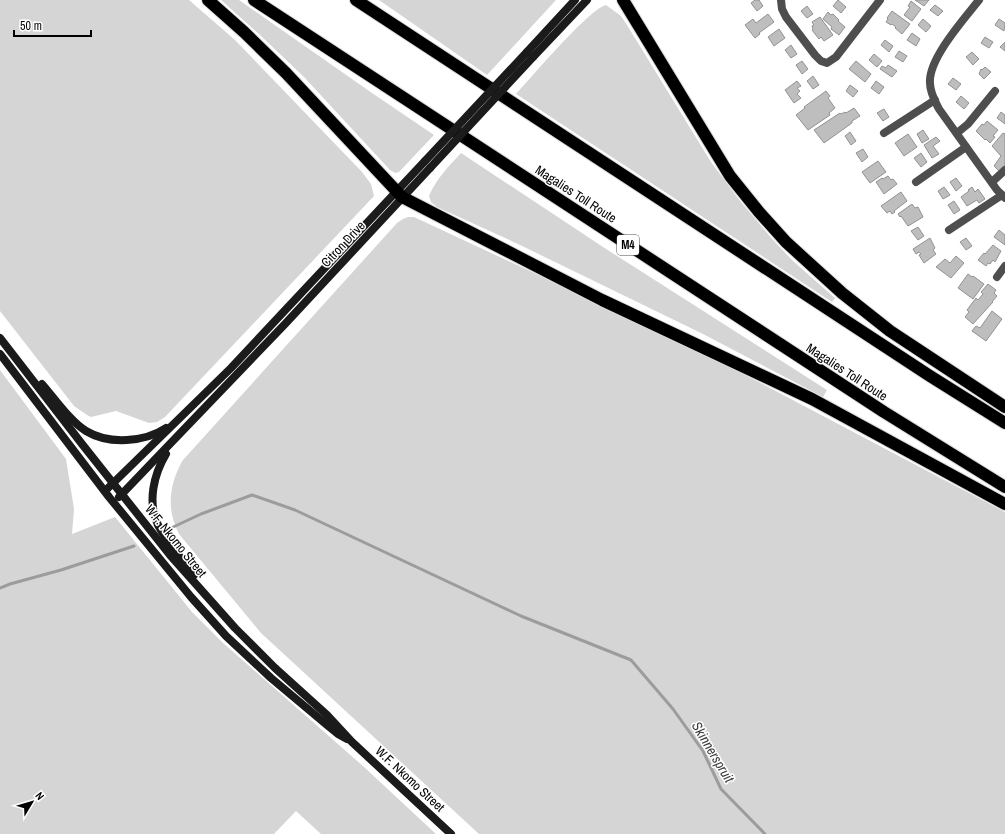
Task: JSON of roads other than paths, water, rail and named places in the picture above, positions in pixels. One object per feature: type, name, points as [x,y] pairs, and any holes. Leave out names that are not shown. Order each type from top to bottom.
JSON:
[{"type":"highway","points":[[208,0],[244,32],[286,73],[400,195],[602,300],[812,399],[1005,504]]},
{"type":"highway","name":"Magalies Toll Route","points":[[254,0],[884,412],[1005,487]]},
{"type":"highway","points":[[356,0],[1005,424]]},
{"type":"highway","points":[[623,0],[730,176],[786,242],[842,293],[890,331],[1005,407]]},
{"type":"main road","name":"Citron Drive","points":[[114,503],[285,324],[428,164],[530,54],[575,0]]},
{"type":"main road","name":"Citron Drive","points":[[530,54],[587,0]]},
{"type":"main road","name":"Citron Drive","points":[[105,491],[231,368],[400,195]]},
{"type":"main road","points":[[0,335],[74,422],[87,432],[96,436],[110,439],[141,439],[150,437],[178,421]]},
{"type":"main road","name":"W.F. Nkomo Street","points":[[0,338],[170,555],[235,628],[275,668],[327,715],[352,742],[451,834]]},
{"type":"main road","name":"W.F. Nkomo Street","points":[[0,354],[114,503],[191,597],[226,636],[266,673],[327,725],[338,734],[352,742]]},
{"type":"main road","points":[[183,430],[165,454],[158,468],[153,497],[154,512],[158,524],[170,543],[235,628]]},
{"type":"street","points":[[781,0],[782,9],[786,17],[815,55],[821,61],[827,63],[836,57],[880,0]]},
{"type":"street","points":[[949,230],[1003,197],[966,147],[935,100],[930,84],[930,74],[947,42],[979,0]]},
{"type":"street","points":[[957,133],[968,124],[995,91]]},
{"type":"street","points":[[884,133],[935,100]]},
{"type":"street","points":[[916,182],[966,147]]},
{"type":"street","points":[[992,182],[1005,170]]},
{"type":"street","points":[[997,277],[1005,266]]},
{"type":"waterway","name":"Skinnerspruit","points":[[171,528],[201,514],[252,495],[295,510],[521,616],[631,660],[673,709],[703,751],[721,789],[765,834]]},
{"type":"waterway","points":[[0,588],[134,546]]}]
